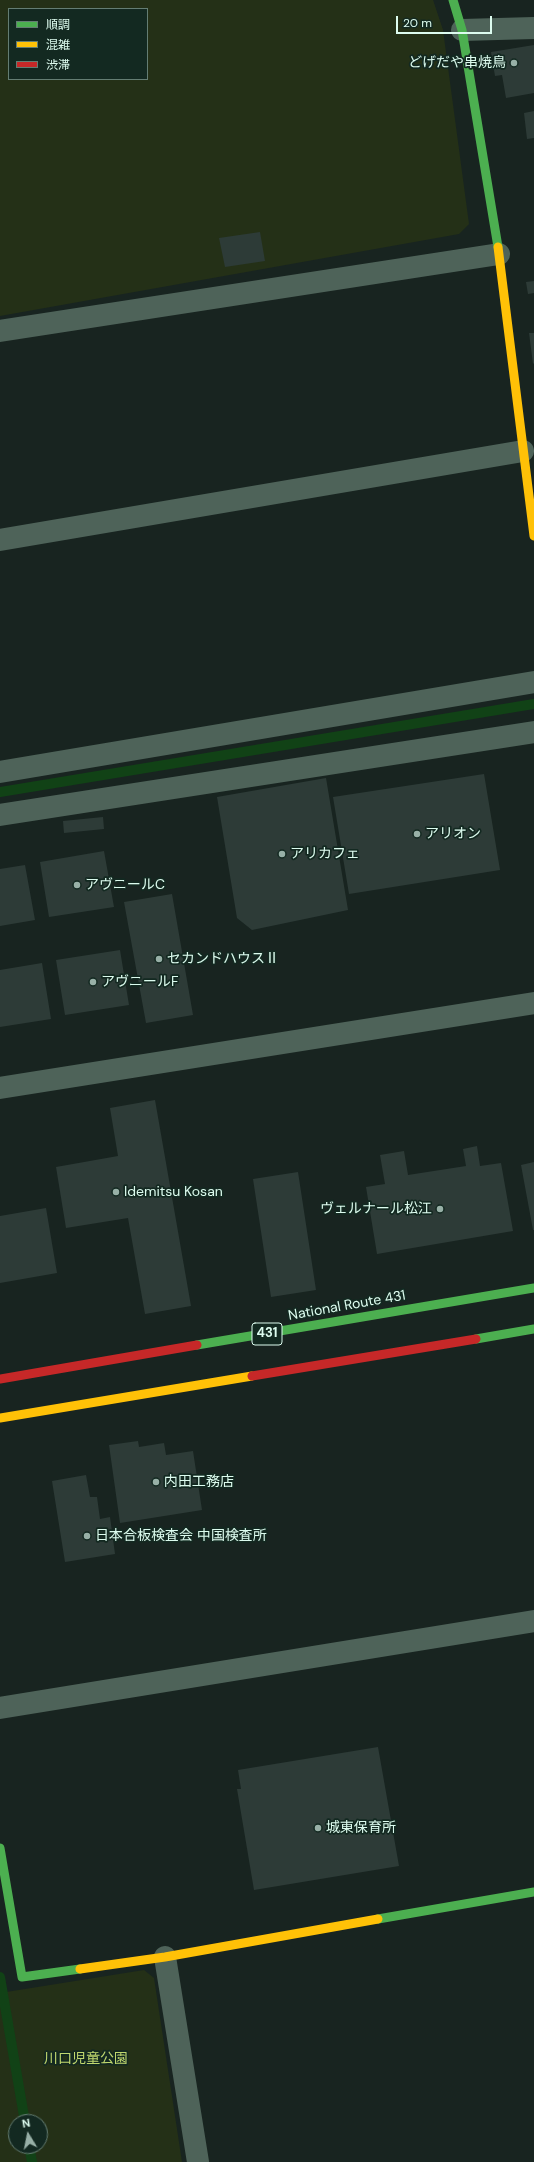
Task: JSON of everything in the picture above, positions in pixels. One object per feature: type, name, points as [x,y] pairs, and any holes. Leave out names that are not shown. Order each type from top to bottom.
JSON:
[{"type":"main road","points":[[453,0],[462,30],[499,254],[534,536]]},
{"type":"main road","name":"National Route 431","points":[[0,1379],[534,1288]]},
{"type":"main road","points":[[0,1418],[534,1328]]},
{"type":"main road","points":[[0,1848],[22,1977],[165,1957],[534,1892]]},
{"type":"street","points":[[462,30],[534,28]]},
{"type":"street","points":[[0,331],[499,254]]},
{"type":"street","points":[[0,540],[523,452]]},
{"type":"street","points":[[0,772],[534,682]]},
{"type":"street","points":[[0,816],[534,732]]},
{"type":"street","points":[[0,1088],[534,1003]]},
{"type":"street","points":[[0,1708],[534,1621]]},
{"type":"street","points":[[165,1957],[198,2162]]},
{"type":"green space","points":[[0,0],[433,0],[443,30],[469,224],[459,234],[0,316]]},
{"type":"green space","name":"川口児童公園","points":[[144,1970],[154,1978],[182,2162],[0,2162],[0,1993]]},
{"type":"building","name":"どげだや串焼鳥","points":[[534,45],[534,93],[506,98],[502,75],[495,76],[491,52]]},
{"type":"building","points":[[534,111],[534,138],[527,139],[524,113]]},
{"type":"building","points":[[260,232],[265,261],[225,267],[219,238]]},
{"type":"building","points":[[534,281],[534,293],[528,294],[526,282]]},
{"type":"building","points":[[529,333],[534,333],[533,364]]},
{"type":"building","name":"アリオン","points":[[484,774],[500,870],[349,894],[333,797]]},
{"type":"building","name":"アリカフェ","points":[[326,778],[348,910],[252,930],[237,918],[217,797]]},
{"type":"building","points":[[103,817],[104,829],[64,833],[63,821]]},
{"type":"building","name":"アヴニールC","points":[[104,851],[114,907],[49,917],[40,862]]},
{"type":"building","points":[[25,865],[35,920],[0,926],[0,869]]},
{"type":"building","name":"セカンドハウスⅡ","points":[[172,894],[193,1015],[146,1023],[124,902]]},
{"type":"building","name":"アヴニールF","points":[[120,950],[129,1005],[65,1015],[56,960]]},
{"type":"building","points":[[42,963],[51,1019],[0,1027],[0,970]]},
{"type":"building","name":"Idemitsu Kosan","points":[[155,1100],[191,1306],[145,1314],[128,1218],[66,1228],[56,1167],[118,1156],[110,1108]]},
{"type":"building","name":"ヴェルナール松江","points":[[477,1146],[480,1166],[501,1163],[513,1231],[377,1254],[366,1187],[385,1184],[380,1155],[404,1151],[408,1175],[466,1166],[463,1149]]},
{"type":"building","points":[[534,1162],[534,1230],[533,1230],[521,1165]]},
{"type":"building","name":"Idemitsu Kosan","points":[[298,1172],[316,1290],[271,1297],[253,1179]]},
{"type":"building","points":[[46,1208],[57,1273],[0,1283],[0,1216]]},
{"type":"building","name":"内田工務店","points":[[138,1441],[139,1447],[164,1443],[166,1455],[193,1451],[202,1510],[120,1523],[109,1445]]},
{"type":"building","name":"日本合板検査会 中国検査所","points":[[86,1475],[90,1497],[97,1497],[100,1519],[110,1517],[115,1554],[65,1562],[52,1481]]},
{"type":"building","name":"城東保育所","points":[[378,1747],[399,1866],[254,1890],[237,1789],[241,1789],[238,1770]]},
{"type":"waterway","points":[[0,792],[534,704]]},
{"type":"waterway","points":[[0,1977],[24,2114]]},
{"type":"waterway","points":[[30,2154],[32,2162]]},
{"type":"traffic: fast","points":[[453,0],[462,30],[498,247]]},
{"type":"traffic: fast","points":[[197,1345],[534,1288]]},
{"type":"traffic: fast","points":[[476,1339],[534,1329]]},
{"type":"traffic: fast","points":[[0,1848],[22,1977],[80,1969]]},
{"type":"traffic: fast","points":[[378,1919],[534,1892]]},
{"type":"traffic: slow","points":[[498,247],[534,536]]},
{"type":"traffic: slow","points":[[0,1418],[252,1376]]},
{"type":"traffic: slow","points":[[80,1969],[165,1957],[378,1919]]},
{"type":"traffic: jam","points":[[252,1376],[476,1339]]},
{"type":"traffic: jam","points":[[0,1379],[197,1345]]},
{"type":"place","name":"どげだや串焼鳥","points":[[514,63]]},
{"type":"place","name":"アリオン","points":[[417,834]]},
{"type":"place","name":"アリカフェ","points":[[282,854]]},
{"type":"place","name":"アヴニールC","points":[[77,885]]},
{"type":"place","name":"セカンドハウスⅡ","points":[[159,959]]},
{"type":"place","name":"アヴニールF","points":[[93,982]]},
{"type":"place","name":"Idemitsu Kosan","points":[[116,1192]]},
{"type":"place","name":"ヴェルナール松江","points":[[440,1209]]},
{"type":"place","name":"内田工務店","points":[[156,1482]]},
{"type":"place","name":"日本合板検査会 中国検査所","points":[[87,1536]]},
{"type":"place","name":"城東保育所","points":[[318,1828]]}]
